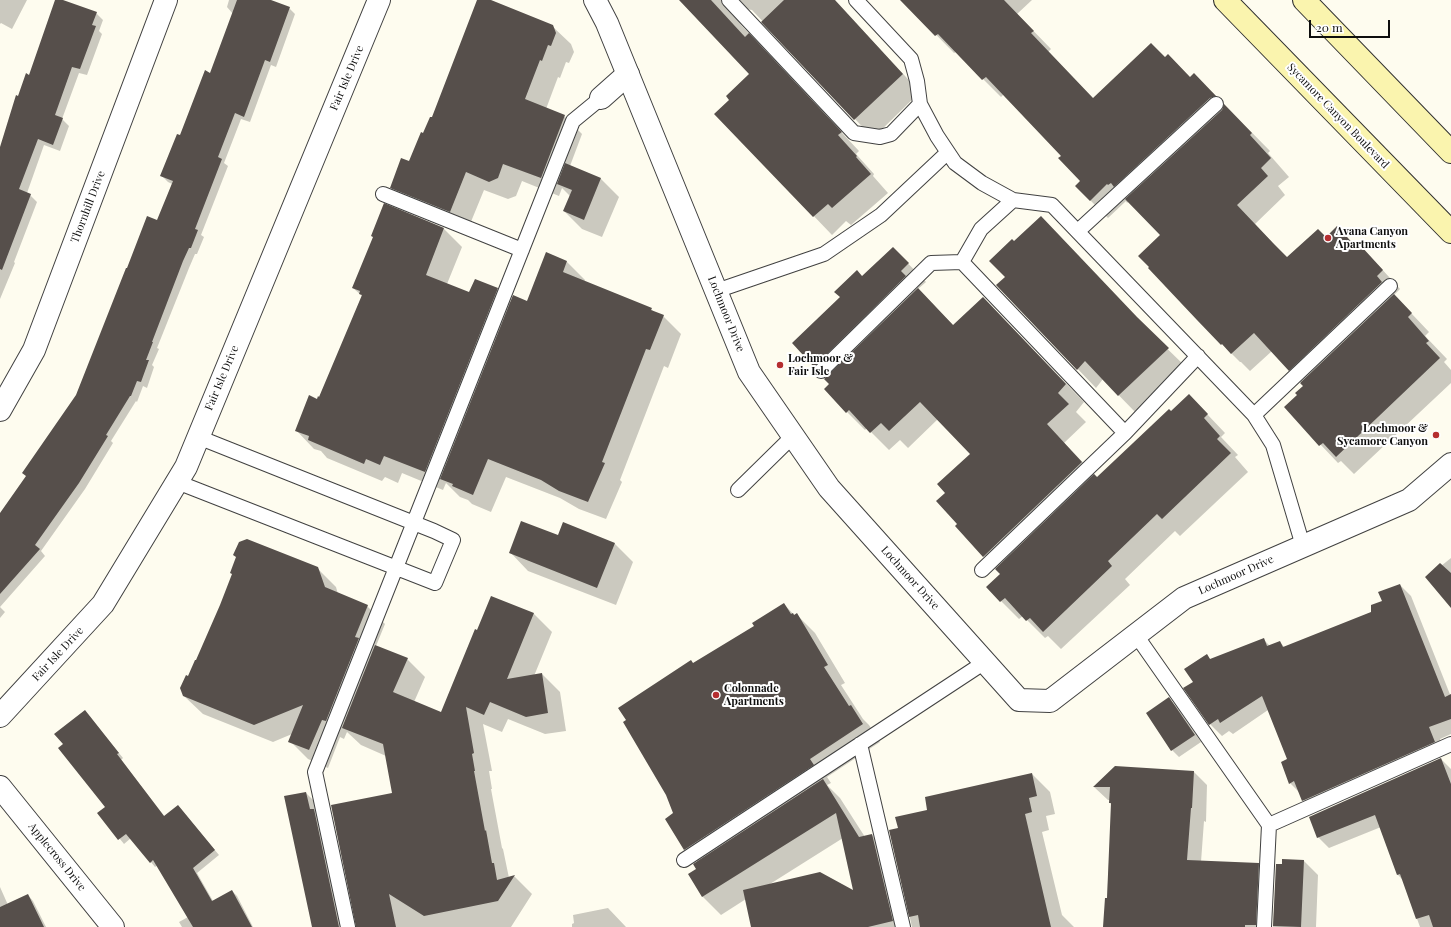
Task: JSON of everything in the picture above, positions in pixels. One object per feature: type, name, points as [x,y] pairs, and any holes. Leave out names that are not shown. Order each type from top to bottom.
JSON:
[{"type":"main road","name":"Sycamore Canyon Boulevard","points":[[1225,0],[1451,232]]},
{"type":"main road","points":[[1304,0],[1451,152]]},
{"type":"street","name":"Thornhill Drive","points":[[0,410],[34,350],[166,0]]},
{"type":"street","name":"Fair Isle Drive","points":[[0,716],[104,604],[186,467],[379,0]]},
{"type":"street","name":"Lochmoor Drive","points":[[596,0],[628,74],[749,372],[828,488],[1019,700],[1050,701],[1184,598],[1409,500],[1451,464]]},
{"type":"street","points":[[601,98],[628,74]]},
{"type":"street","name":"Applecross Drive","points":[[0,787],[113,927]]},
{"type":"lane","points":[[729,0],[854,133],[880,137],[891,134],[920,104]]},
{"type":"lane","points":[[862,2],[911,59],[917,82],[920,104],[936,136],[955,163],[982,183],[1013,200],[1052,205],[1254,415],[1273,445],[1303,546]]},
{"type":"lane","points":[[348,927],[315,772],[574,121],[601,98]]},
{"type":"lane","points":[[1078,231],[1216,104]]},
{"type":"lane","points":[[716,291],[824,254],[881,215],[947,153]]},
{"type":"lane","points":[[383,194],[522,250]]},
{"type":"lane","points":[[962,262],[981,229],[1013,200]]},
{"type":"lane","points":[[821,371],[931,263],[962,262],[1125,433]]},
{"type":"lane","points":[[1254,415],[1390,286]]},
{"type":"lane","points":[[982,570],[1125,433],[1198,356]]},
{"type":"lane","points":[[177,482],[435,583],[453,540],[414,522],[198,436]]},
{"type":"lane","points":[[738,490],[793,436]]},
{"type":"lane","points":[[1136,635],[1269,825],[1264,927]]},
{"type":"lane","points":[[684,860],[985,662]]},
{"type":"lane","points":[[860,744],[903,927]]},
{"type":"lane","points":[[1269,825],[1451,744]]},
{"type":"building","points":[[55,0],[63,0],[97,12],[92,25],[96,26],[80,69],[72,67],[55,115],[63,118],[53,145],[38,139],[19,189],[31,194],[2,270],[0,269],[0,147],[16,95],[18,96],[26,73],[29,75]]},
{"type":"building","points":[[237,0],[271,0],[290,7],[270,62],[265,60],[244,117],[235,113],[218,157],[222,159],[195,229],[198,230],[191,248],[189,248],[183,261],[152,342],[146,360],[149,360],[141,382],[137,381],[131,396],[106,435],[108,436],[79,483],[35,545],[40,549],[0,594],[0,513],[26,476],[22,473],[76,395],[147,216],[157,220],[173,181],[160,176],[177,134],[180,135],[205,70],[210,73]]},
{"type":"building","points":[[477,0],[491,0],[553,25],[556,33],[551,46],[548,45],[542,61],[540,60],[525,99],[565,115],[541,178],[503,164],[498,178],[489,182],[466,172],[450,212],[390,188],[401,158],[409,161],[421,132],[423,133],[430,117],[432,117]]},
{"type":"building","points":[[679,0],[711,0],[745,37],[749,33],[842,132],[838,135],[871,174],[832,208],[828,204],[813,217],[714,114],[729,100],[726,96],[749,74]]},
{"type":"building","points":[[784,0],[835,0],[903,74],[854,120],[761,22]]},
{"type":"building","points":[[900,0],[1004,0],[1034,31],[1031,33],[1093,98],[1151,43],[1165,57],[1168,54],[1190,77],[1194,73],[1216,96],[1210,98],[1114,187],[1111,183],[1108,185],[1107,184],[1090,201],[1075,186],[1080,181],[1058,158],[1061,156],[986,77],[982,80],[938,34],[935,36]]},
{"type":"building","name":"Avana Canyon Apartments","points":[[1224,104],[1252,133],[1250,135],[1271,158],[1261,168],[1268,176],[1237,205],[1273,243],[1287,257],[1318,229],[1326,237],[1337,226],[1358,249],[1361,246],[1383,270],[1377,276],[1382,282],[1289,371],[1254,333],[1231,354],[1197,320],[1138,256],[1160,235],[1125,199],[1222,110]]},
{"type":"building","points":[[565,163],[601,178],[584,220],[563,211],[572,190],[557,184]]},
{"type":"building","points":[[384,203],[444,228],[426,275],[469,292],[475,279],[498,288],[425,472],[384,456],[380,465],[366,459],[364,464],[308,440],[309,436],[295,431],[309,395],[317,399],[318,396],[319,397],[362,295],[359,294],[360,291],[352,288],[373,237],[371,236]]},
{"type":"building","points":[[1041,216],[1137,317],[1169,348],[1118,396],[1085,361],[1077,370],[996,285],[1005,277],[989,261],[1012,239],[1014,241]]},
{"type":"building","points":[[893,247],[909,263],[901,271],[906,276],[814,367],[792,343],[840,297],[834,292],[857,270],[862,276]]},
{"type":"building","points":[[546,252],[567,261],[563,272],[652,308],[651,310],[664,315],[650,350],[646,349],[602,462],[605,463],[588,502],[559,491],[541,480],[488,459],[473,495],[440,479],[513,295],[527,301]]},
{"type":"building","points":[[918,288],[953,325],[983,297],[1066,384],[1058,393],[1069,404],[1047,424],[1082,462],[983,557],[955,526],[957,524],[936,501],[945,493],[937,484],[970,454],[920,402],[889,431],[881,423],[870,433],[849,410],[846,413],[824,389],[829,384],[824,379]]},
{"type":"building","points":[[1394,294],[1412,313],[1408,317],[1429,341],[1426,343],[1440,358],[1336,457],[1323,443],[1319,446],[1284,407],[1297,395],[1295,393],[1303,386],[1300,383]]},
{"type":"building","points":[[1189,394],[1208,414],[1204,418],[1220,436],[1217,439],[1231,453],[1162,519],[1157,514],[1108,561],[1112,566],[1043,632],[1030,618],[1026,621],[1005,598],[1000,602],[986,587],[1000,574],[995,569],[1094,474],[1097,477],[1169,409],[1171,411]]},
{"type":"building","points":[[521,521],[558,535],[563,522],[615,543],[597,588],[509,553]]},
{"type":"building","points":[[247,539],[318,567],[325,587],[368,605],[355,637],[359,638],[326,721],[322,720],[309,750],[288,742],[303,705],[254,725],[183,696],[180,688],[186,675],[188,676],[196,660],[220,605],[232,574],[230,573],[236,557],[233,555],[239,542]]},
{"type":"building","points":[[1440,563],[1451,573],[1451,608],[1425,577]]},
{"type":"building","points":[[1400,584],[1445,697],[1451,694],[1451,719],[1429,727],[1435,742],[1302,801],[1294,781],[1289,784],[1281,762],[1287,759],[1262,696],[1220,723],[1218,719],[1209,725],[1183,688],[1193,682],[1184,669],[1207,654],[1210,659],[1264,638],[1267,646],[1280,641],[1283,647],[1371,612],[1371,605],[1382,601],[1378,592]]},
{"type":"building","points":[[491,596],[534,613],[507,679],[542,673],[548,713],[526,717],[490,702],[484,715],[466,707],[474,753],[472,754],[474,771],[492,863],[494,863],[497,880],[515,875],[498,901],[424,916],[389,894],[396,927],[356,927],[331,805],[392,793],[383,744],[342,728],[375,645],[408,658],[393,692],[441,712],[475,629],[477,630]]},
{"type":"building","points":[[784,603],[791,614],[793,613],[794,615],[797,613],[828,665],[824,667],[849,706],[851,705],[863,724],[810,759],[814,765],[684,850],[665,819],[673,813],[666,795],[623,722],[626,720],[618,708],[691,660],[693,663],[754,626],[752,623]]},
{"type":"building","points":[[1169,697],[1195,735],[1171,751],[1146,713]]},
{"type":"building","points":[[85,710],[119,753],[117,754],[164,816],[178,805],[215,850],[193,868],[212,901],[232,890],[252,927],[193,927],[153,860],[150,863],[126,834],[118,840],[97,813],[105,807],[58,748],[63,744],[54,734]]},
{"type":"building","points":[[1441,758],[1451,784],[1451,927],[1433,927],[1429,915],[1416,919],[1400,874],[1397,875],[1375,815],[1317,838],[1309,817]]},
{"type":"building","points":[[1115,766],[1194,771],[1187,860],[1259,863],[1256,925],[1245,925],[1245,927],[1103,927],[1105,898],[1107,898],[1111,803],[1109,803],[1110,787],[1093,787]]},
{"type":"building","points":[[1032,773],[1037,796],[1029,798],[1032,812],[1025,814],[1051,927],[920,927],[918,915],[909,917],[889,830],[898,828],[895,817],[927,810],[925,797]]},
{"type":"building","points":[[823,779],[859,837],[872,834],[893,921],[868,927],[751,927],[743,890],[820,872],[853,890],[836,813],[702,897],[688,874],[696,869],[693,864]]},
{"type":"building","points":[[306,792],[310,809],[314,809],[339,927],[312,927],[284,796]]},
{"type":"building","points":[[1282,859],[1304,860],[1301,927],[1273,926],[1276,864],[1282,864]]},
{"type":"building","points":[[28,894],[44,927],[0,927],[0,907]]},
{"type":"place","name":"Avana Canyon Apartments","points":[[1328,238]]},
{"type":"place","name":"Lochmoor & Fair Isle","points":[[780,365]]},
{"type":"place","name":"Lochmoor & Sycamore Canyon","points":[[1436,435]]},
{"type":"place","name":"Colonnade Apartments","points":[[716,695]]}]
